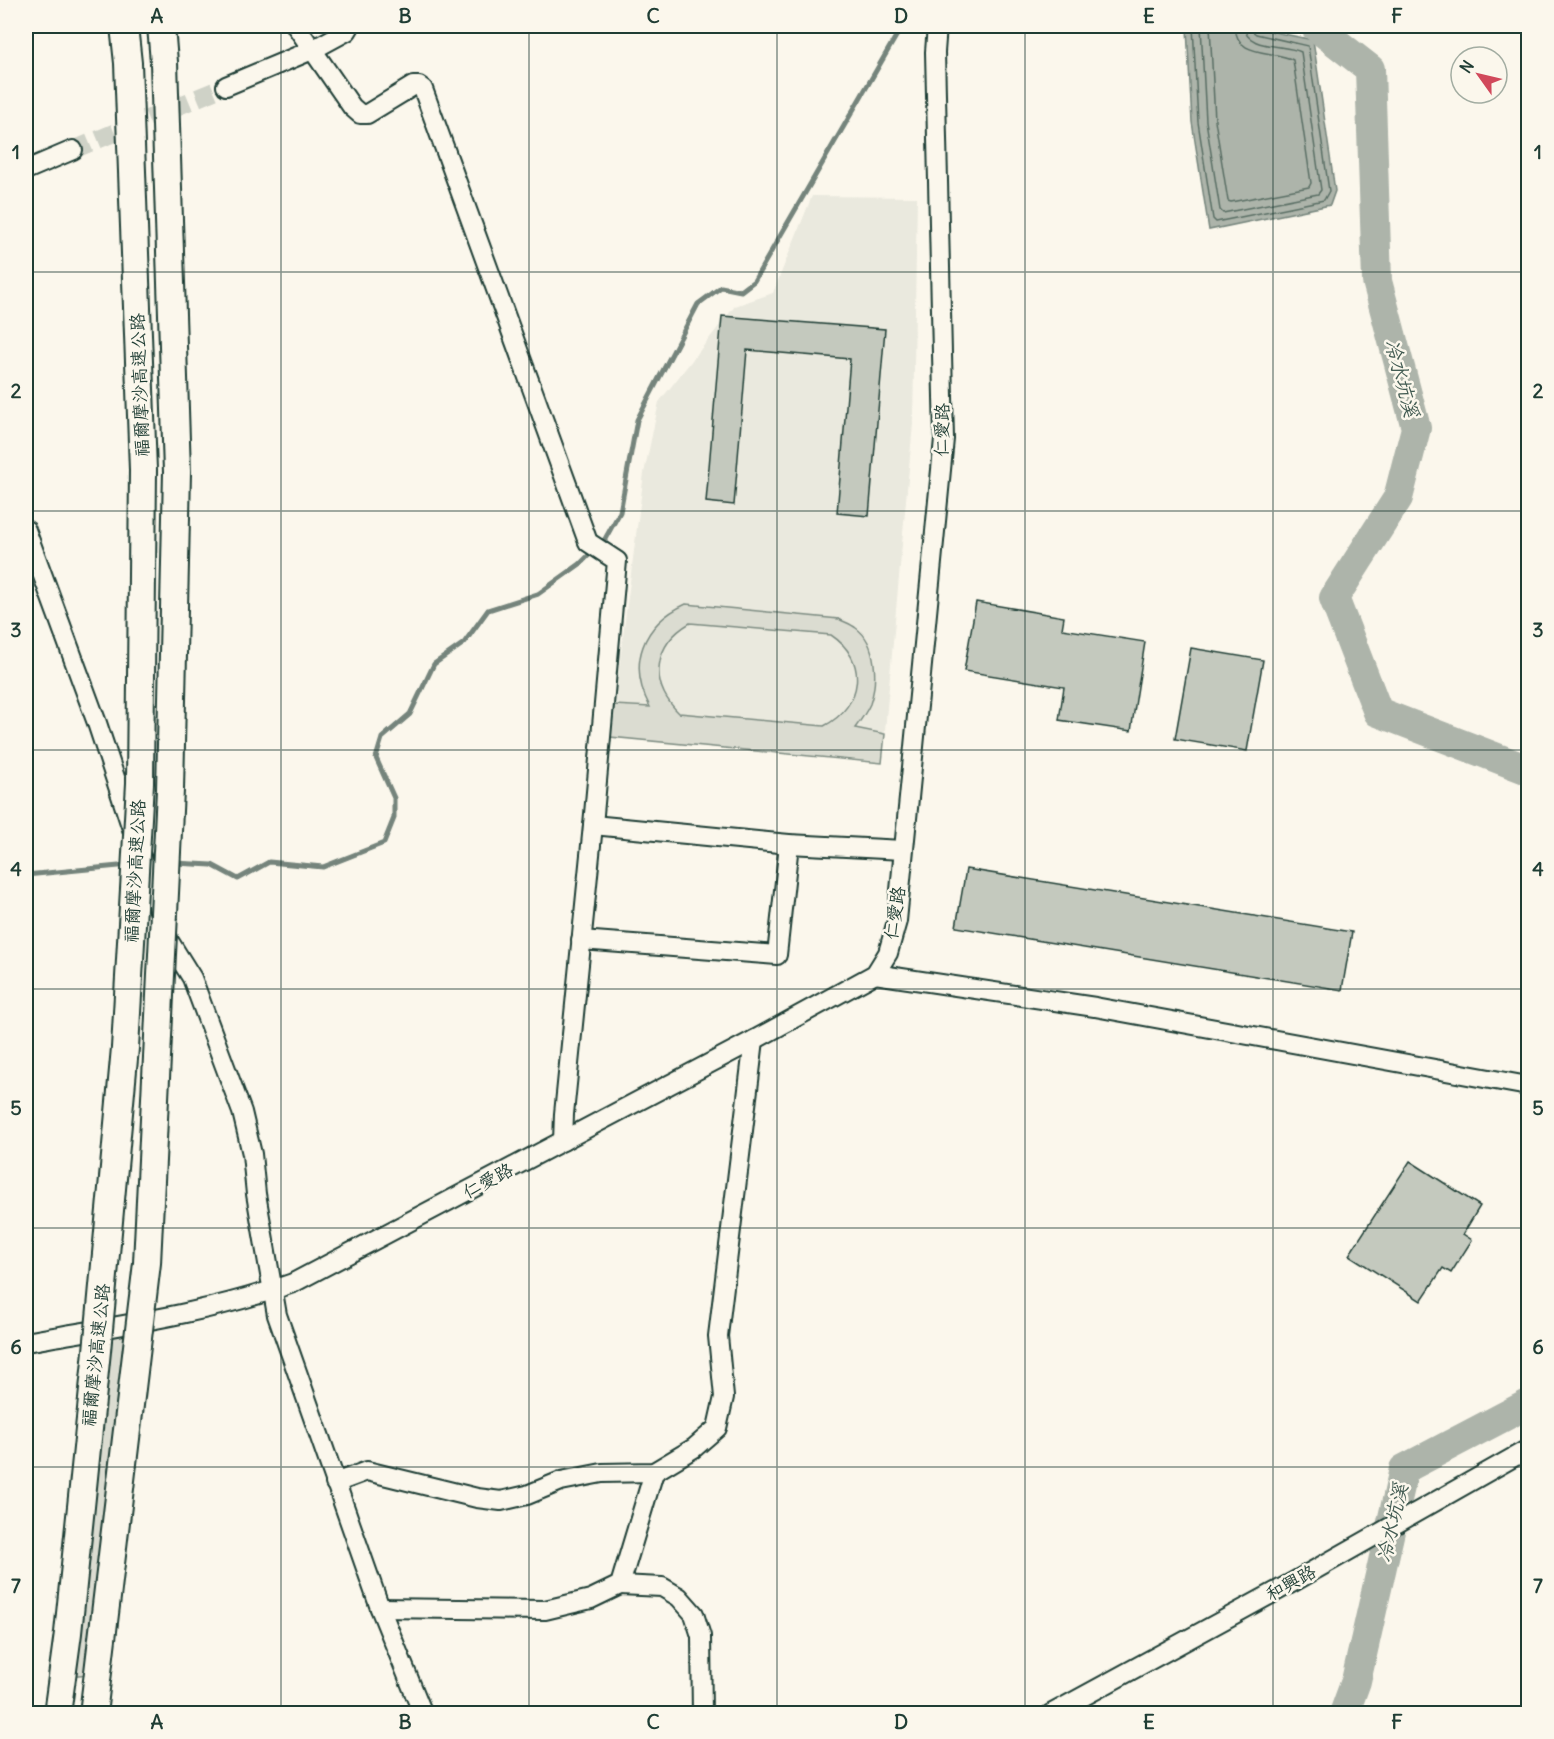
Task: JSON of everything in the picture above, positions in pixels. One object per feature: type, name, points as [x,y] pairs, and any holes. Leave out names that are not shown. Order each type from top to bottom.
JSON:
[{"type":"highway","name":"福爾摩沙高速公路","points":[[57,1713],[68,1633],[124,1048],[140,783],[143,470],[128,63],[124,26]]},
{"type":"highway","name":"福爾摩沙高速公路","points":[[93,1713],[147,1263],[171,790],[177,472],[165,73],[161,26]]},
{"type":"street","points":[[296,26],[352,107],[360,114],[367,114],[413,86],[423,89],[588,543],[617,561],[563,1141]]},
{"type":"street","points":[[226,86],[312,50],[347,31],[350,26]]},
{"type":"street","name":"仁愛路","points":[[26,1342],[197,1311],[261,1295],[293,1283],[875,974],[888,953],[897,921],[944,439],[935,52],[938,26]]},
{"type":"street","points":[[26,170],[73,150]]},
{"type":"street","points":[[26,530],[97,723],[169,941],[192,978],[242,1112],[252,1154],[256,1194],[277,1315],[380,1608],[423,1713]]},
{"type":"street","points":[[593,825],[789,844],[903,850]]},
{"type":"street","points":[[581,940],[777,955],[789,844]]},
{"type":"street","points":[[875,974],[1095,1007],[1528,1086]]},
{"type":"street","points":[[335,1484],[367,1471],[477,1498],[501,1501],[527,1495],[561,1481],[602,1473],[654,1472],[694,1448],[717,1428],[724,1397],[718,1336],[754,1040]]},
{"type":"street","name":"和興路","points":[[1051,1713],[1369,1540],[1528,1449]]},
{"type":"street","points":[[620,1585],[654,1472]]},
{"type":"street","points":[[380,1608],[545,1610],[591,1599],[620,1585],[662,1587],[679,1597],[694,1614],[701,1636],[702,1713]]},
{"type":"shaded area","points":[[812,196],[917,197],[913,424],[882,763],[610,737],[644,473],[659,402],[735,306],[773,293]]},
{"type":"shaded area","points":[[686,604],[839,619],[854,627],[868,643],[875,674],[870,704],[855,728],[885,734],[882,763],[610,737],[614,705],[650,707],[640,676],[643,647],[649,634],[671,612]],"holes":[[[690,623],[831,635],[843,645],[851,657],[856,670],[856,682],[847,707],[824,726],[679,713],[669,701],[659,677],[659,665],[669,642]]]},
{"type":"shaded area","points":[[145,1331],[105,1673],[52,1677],[90,1340]]},
{"type":"water","points":[[1189,26],[1244,26],[1313,40],[1335,191],[1330,205],[1209,230],[1192,122],[1187,28]]},
{"type":"building","points":[[722,316],[885,329],[869,516],[837,513],[850,359],[747,350],[734,505],[706,502]]},
{"type":"building","points":[[976,602],[1064,617],[1062,629],[1145,642],[1131,731],[1059,720],[1064,687],[964,671]]},
{"type":"building","points":[[1191,648],[1263,660],[1247,751],[1175,739]]},
{"type":"building","points":[[966,869],[1352,932],[1342,990],[956,927]]},
{"type":"building","points":[[1410,1161],[1480,1206],[1463,1234],[1472,1240],[1451,1273],[1443,1268],[1421,1301],[1349,1255]]},
{"type":"waterway","points":[[175,863],[212,865],[238,879],[269,862],[323,867],[384,843],[394,818],[394,798],[376,758],[382,738],[410,714],[434,664],[464,643],[488,610],[538,594],[580,564],[605,539],[620,512],[637,420],[698,304],[721,287],[741,291],[754,281],[902,26]]},
{"type":"waterway","name":"冷水坑溪","points":[[1315,26],[1370,69],[1377,281],[1416,428],[1398,498],[1334,598],[1378,712],[1528,770]]},
{"type":"waterway","points":[[26,875],[129,865]]},
{"type":"waterway","name":"冷水坑溪","points":[[1344,1714],[1356,1681],[1404,1469],[1528,1404]]},
{"type":"tunnel","points":[[73,150],[226,86]]}]
